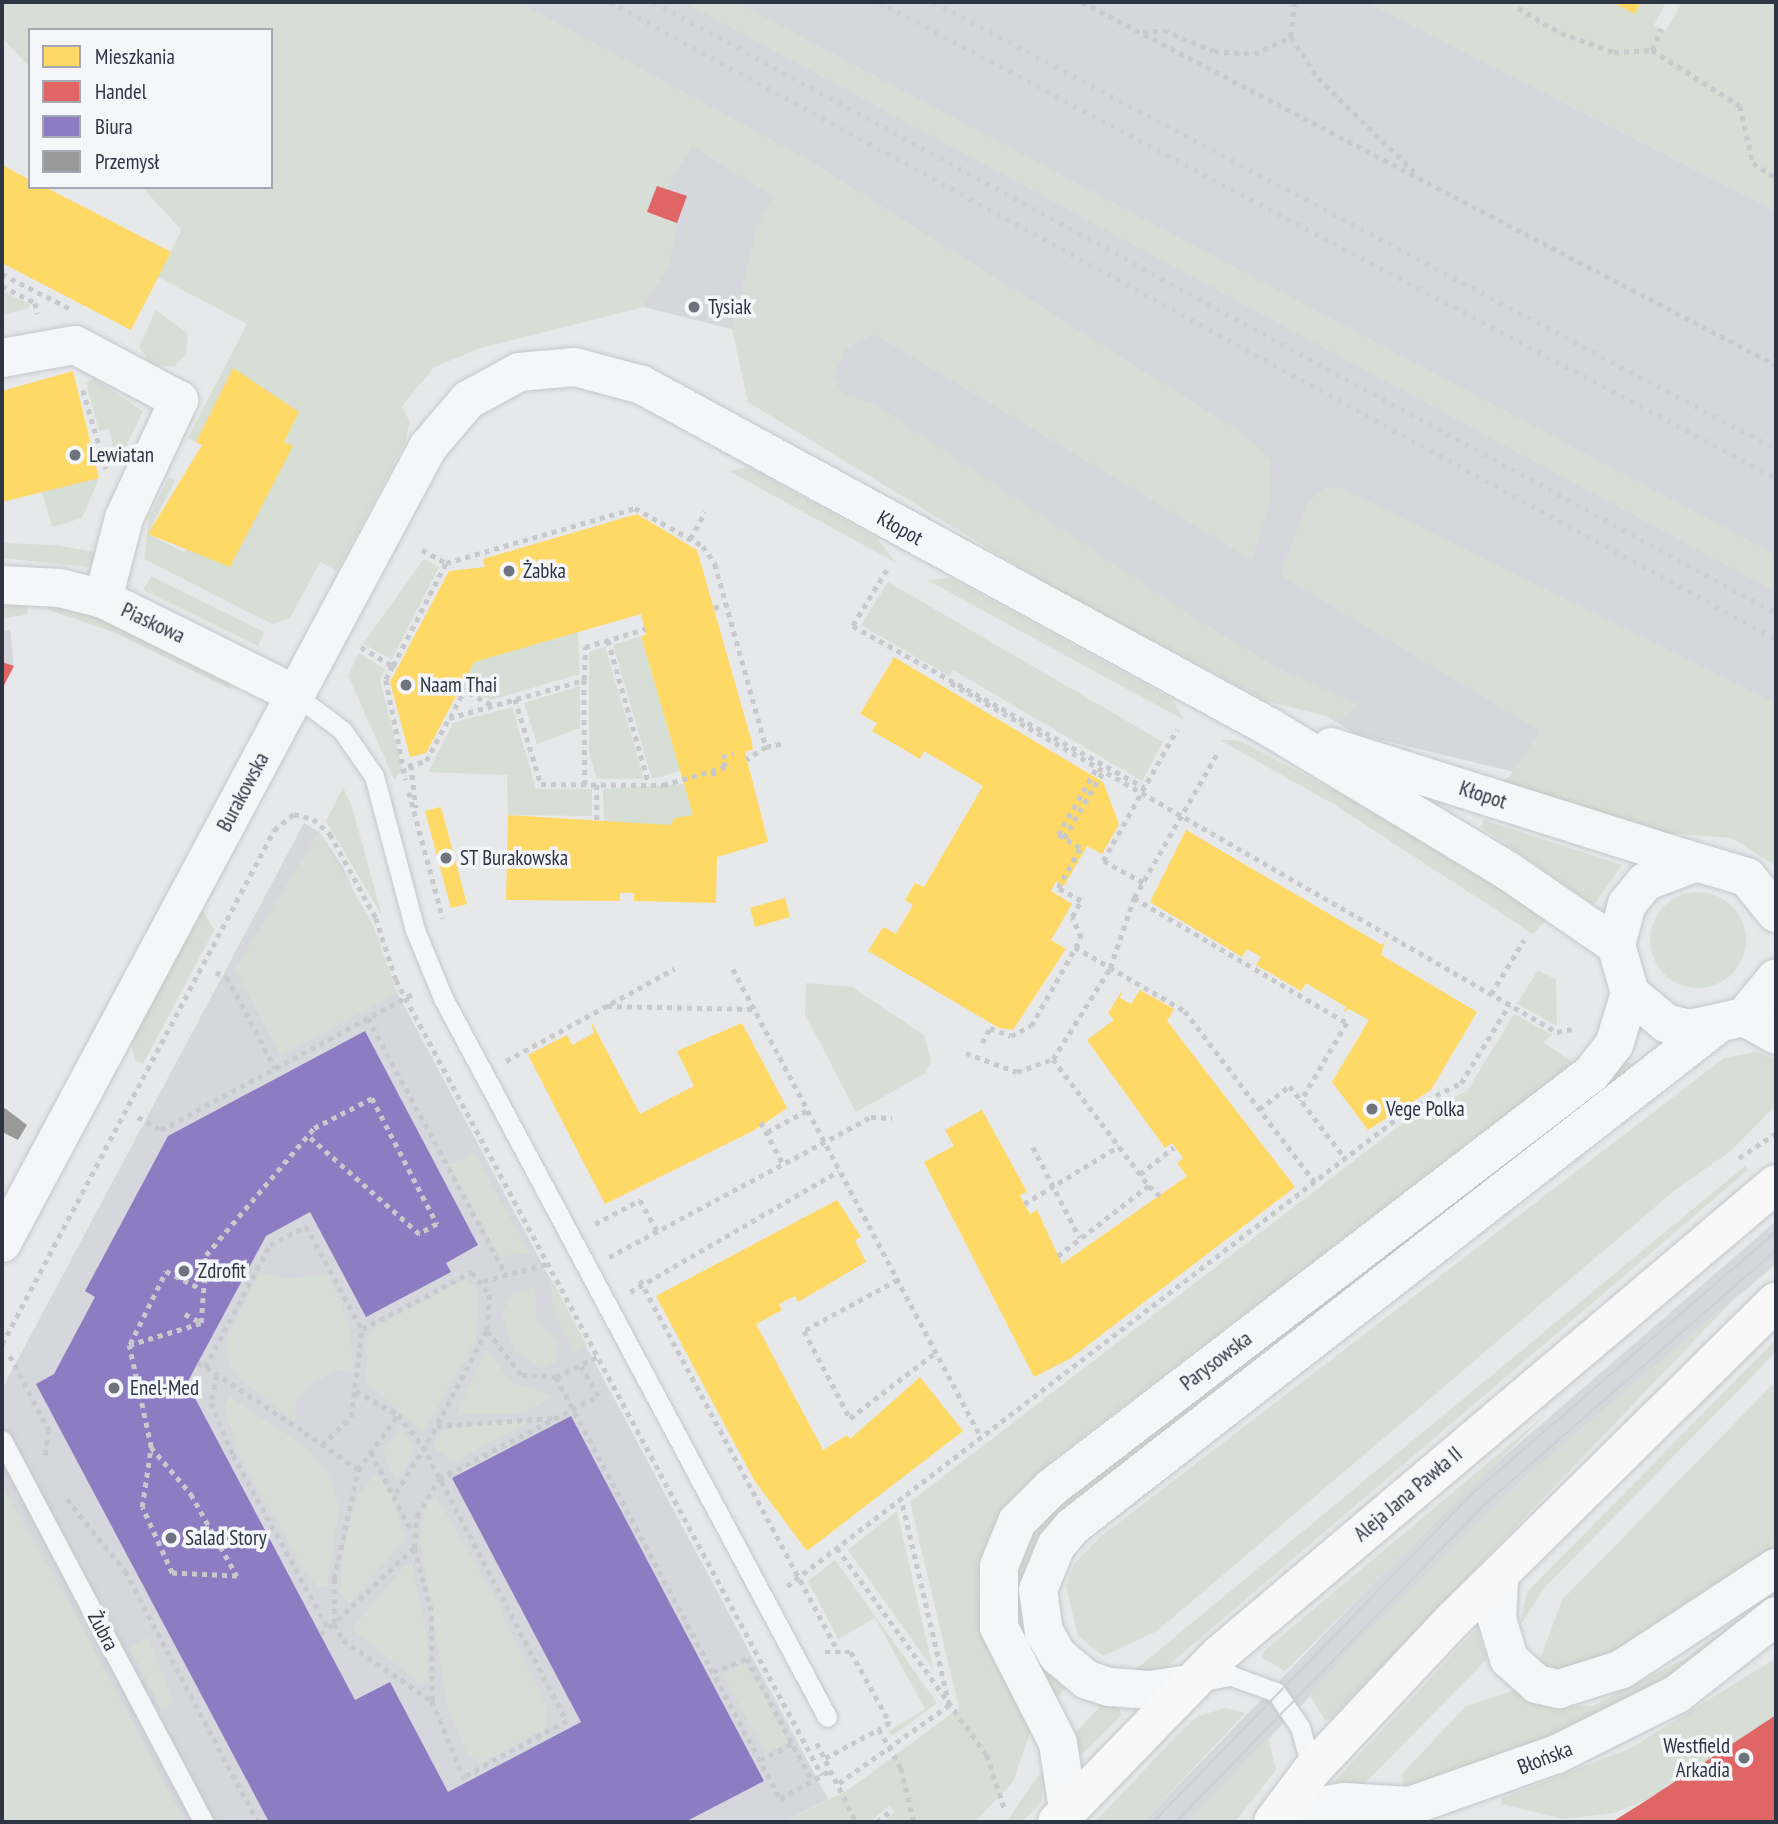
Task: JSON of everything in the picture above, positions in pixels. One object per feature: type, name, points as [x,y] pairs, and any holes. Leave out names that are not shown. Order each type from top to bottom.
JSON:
[{"type":"main road","name":"Aleja Jana Pawła II","points":[[1062,1816],[1189,1684],[1771,1188]]},
{"type":"main road","points":[[1277,1818],[1312,1770],[1454,1620],[1499,1581],[1776,1303]]},
{"type":"street","points":[[2,358],[75,345],[179,400],[124,518],[103,599]]},
{"type":"street","name":"Kłopot","points":[[519,372],[575,367],[642,385],[1271,728],[1508,871],[1616,945]]},
{"type":"street","name":"Burakowska","points":[[2,1243],[428,447],[468,400],[519,372]]},
{"type":"street","name":"Piaskowa","points":[[2,585],[60,588],[103,599],[294,694]]},
{"type":"street","name":"Kłopot","points":[[1271,728],[1746,877],[1776,913]]},
{"type":"street","points":[[1696,862],[1645,882],[1627,904],[1616,945],[1630,993],[1666,1023],[1744,1027]]},
{"type":"street","name":"Parysowska","points":[[1189,1684],[1150,1690],[1109,1687],[1074,1672],[1058,1656],[1044,1632],[1038,1590],[1056,1546],[1073,1526],[1744,1027],[1776,978]]},
{"type":"street","name":"Parysowska","points":[[1062,1816],[1058,1743],[999,1627],[999,1566],[1017,1522],[1051,1488],[1591,1074],[1614,1045],[1630,993]]},
{"type":"street","points":[[1499,1581],[1497,1619],[1509,1659],[1538,1684],[1559,1689],[1622,1669],[1776,1568]]},
{"type":"street","name":"Błońska","points":[[1277,1818],[1344,1802],[1410,1806],[1558,1754],[1677,1694],[1775,1617]]},
{"type":"lane","points":[[294,694],[342,730],[374,776],[415,930],[443,998],[827,1717]]},
{"type":"lane","name":"Żubra","points":[[2,1440],[203,1822]]},
{"type":"lane","points":[[1189,1684],[1232,1676],[1276,1692],[1300,1727],[1312,1770]]},
{"type":"path","points":[[1082,2],[1417,174],[1776,365]]},
{"type":"path","points":[[1295,2],[1291,37],[1318,78],[1417,174]]},
{"type":"path","points":[[1518,8],[1561,33],[1614,52],[1652,50],[1740,106],[1753,163],[1776,178]]},
{"type":"path","points":[[1652,50],[1661,29]]},
{"type":"path","points":[[1141,32],[1164,30],[1214,51],[1254,54],[1291,37]]},
{"type":"path","points":[[2,286],[35,303],[34,312],[46,319]]},
{"type":"path","points":[[48,307],[52,300]]},
{"type":"path","points":[[81,381],[108,477]]},
{"type":"path","points":[[422,550],[446,563],[635,508],[690,539],[710,555],[765,747]]},
{"type":"path","points":[[690,539],[705,512]]},
{"type":"path","points":[[416,809],[409,765],[386,680],[446,563]]},
{"type":"path","points":[[887,570],[853,626],[1180,819],[1557,1032],[1572,1029]]},
{"type":"path","points":[[714,608],[726,604]]},
{"type":"path","points":[[584,785],[585,647],[645,629]]},
{"type":"path","points":[[608,640],[649,785]]},
{"type":"path","points":[[354,643],[393,666]]},
{"type":"path","points":[[951,683],[955,677],[1144,787]]},
{"type":"path","points":[[449,718],[584,680]]},
{"type":"path","points":[[409,765],[426,761],[462,690],[493,705]]},
{"type":"path","points":[[515,699],[541,784],[649,785],[725,767],[722,757],[733,753]]},
{"type":"path","points":[[1143,883],[1103,861],[1177,729]]},
{"type":"path","points":[[747,760],[765,747],[785,743]]},
{"type":"path","points":[[966,1053],[1017,1072],[1054,1059],[1110,968],[1134,898],[1218,752]]},
{"type":"path","points":[[405,777],[409,765]]},
{"type":"path","points":[[982,1043],[990,1028],[1011,1036],[1031,1026],[1081,938],[1072,917],[1081,901],[1058,888],[1080,848],[1058,835],[1096,769]]},
{"type":"path","points":[[713,771],[715,778]]},
{"type":"path","points":[[1065,838],[1102,773]]},
{"type":"path","points":[[597,785],[597,824]]},
{"type":"path","points":[[2,1344],[279,822],[301,814],[330,834],[376,918],[406,997],[822,1775]]},
{"type":"path","points":[[1134,898],[1348,1023],[1301,1101]]},
{"type":"path","points":[[1491,994],[1524,940]]},
{"type":"path","points":[[1075,947],[1185,1011],[1315,1182]]},
{"type":"path","points":[[502,1063],[674,969]]},
{"type":"path","points":[[733,969],[981,1437]]},
{"type":"path","points":[[216,972],[227,977],[275,1068]]},
{"type":"path","points":[[138,1117],[161,1130],[415,992]]},
{"type":"path","points":[[783,1589],[1409,1109],[1461,1083],[1509,1005]]},
{"type":"path","points":[[606,1006],[754,1009]]},
{"type":"path","points":[[368,1018],[506,1275]]},
{"type":"path","points":[[1054,1059],[1149,1186],[1160,1196]]},
{"type":"path","points":[[1259,1109],[1290,1086],[1345,1158]]},
{"type":"path","points":[[201,1323],[201,1289],[206,1255],[308,1136],[372,1098],[437,1224],[419,1234],[308,1136]]},
{"type":"path","points":[[767,1132],[808,1110]]},
{"type":"path","points":[[606,1258],[871,1117],[892,1118]]},
{"type":"path","points":[[761,1122],[783,1164]]},
{"type":"path","points":[[1739,1158],[1776,1133]]},
{"type":"path","points":[[1024,1204],[1119,1146]]},
{"type":"path","points":[[1033,1147],[1080,1238]]},
{"type":"path","points":[[1140,1174],[1174,1147]]},
{"type":"path","points":[[627,1297],[640,1280],[839,1171]]},
{"type":"path","points":[[1057,1257],[1149,1186]]},
{"type":"path","points":[[590,1226],[640,1200],[657,1231]]},
{"type":"path","points":[[205,1367],[270,1245],[306,1226],[362,1329],[351,1417],[322,1445]]},
{"type":"path","points":[[483,1280],[559,1261]]},
{"type":"path","points":[[151,1447],[191,1493],[237,1576],[172,1573],[142,1507],[151,1447],[129,1345],[166,1271],[201,1289]]},
{"type":"path","points":[[362,1329],[472,1272],[483,1280],[489,1295],[487,1331],[437,1426],[396,1493]]},
{"type":"path","points":[[640,1280],[839,1654]]},
{"type":"path","points":[[898,1280],[804,1331],[850,1418],[936,1352]]},
{"type":"path","points":[[185,1314],[201,1323]]},
{"type":"path","points":[[129,1345],[201,1323]]},
{"type":"path","points":[[487,1331],[522,1375],[556,1377],[608,1352]]},
{"type":"path","points":[[10,1356],[49,1430],[47,1462]]},
{"type":"path","points":[[198,1363],[358,1470]]},
{"type":"path","points":[[412,1532],[439,1479],[598,1396],[581,1366]]},
{"type":"path","points":[[217,1375],[211,1404],[233,1455],[328,1628]]},
{"type":"path","points":[[556,1377],[780,1799],[831,1770]]},
{"type":"path","points":[[356,1391],[398,1415],[423,1446],[567,1721],[465,1780],[432,1701],[431,1611],[412,1532],[396,1493],[371,1452]]},
{"type":"path","points":[[398,1415],[358,1470],[334,1579],[334,1624],[343,1640],[432,1701]]},
{"type":"path","points":[[437,1426],[553,1418]]},
{"type":"path","points":[[738,1486],[747,1481]]},
{"type":"path","points":[[61,1489],[125,1571],[258,1822]]},
{"type":"path","points":[[901,1499],[948,1705]]},
{"type":"path","points":[[764,1534],[773,1529]]},
{"type":"path","points":[[320,1633],[334,1624],[414,1548]]},
{"type":"path","points":[[837,1548],[948,1705],[987,1755],[1004,1807]]},
{"type":"path","points":[[713,1672],[747,1658],[812,1781]]},
{"type":"path","points":[[856,1822],[839,1783],[948,1705]]},
{"type":"path","points":[[825,1758],[879,1730]]},
{"type":"path","points":[[760,1760],[792,1744]]},
{"type":"path","points":[[890,1748],[914,1822]]},
{"type":"path","points":[[877,1822],[890,1811]]},
{"type":"shaded area","points":[[2,2],[1367,2],[1776,211],[1776,859],[1670,809],[1356,734],[758,363],[732,329],[643,307],[480,348],[434,367],[375,438],[144,189],[273,189],[273,28],[28,28],[28,65],[2,38]]},
{"type":"shaded area","points":[[2,2],[519,2],[810,161],[1242,433],[1271,460],[1269,505],[1252,560],[874,334],[846,349],[832,379],[845,394],[876,405],[1193,617],[1278,668],[1358,704],[1342,720],[1266,701],[1045,583],[748,402],[732,329],[757,227],[773,196],[692,146],[667,189],[656,186],[647,211],[677,223],[669,266],[643,307],[480,348],[434,367],[401,406],[410,422],[405,442],[337,571],[320,562],[290,618],[272,624],[144,559],[149,518],[169,477],[175,480],[148,534],[184,552],[292,446],[284,442],[299,412],[233,369],[196,442],[188,438],[247,324],[158,277],[182,229],[144,189],[273,189],[273,28],[28,28],[28,65],[2,38]]},
{"type":"shaded area","points":[[684,2],[736,2],[1776,555],[1776,592]]},
{"type":"shaded area","points":[[1367,2],[1612,2],[1635,14],[1641,2],[1666,2],[1654,25],[1666,31],[1682,2],[1776,2],[1776,211]]},
{"type":"shaded area","points":[[2,291],[29,304],[29,308],[2,315]]},
{"type":"shaded area","points":[[156,310],[188,334],[186,354],[174,367],[151,364],[139,347]]},
{"type":"shaded area","points":[[94,378],[143,411],[117,465],[109,429],[99,431],[86,383]]},
{"type":"shaded area","points":[[749,467],[877,538],[896,563],[729,471]]},
{"type":"shaded area","points":[[99,478],[82,518],[52,527],[42,492]]},
{"type":"shaded area","points":[[1339,487],[1776,703],[1776,866],[1732,838],[1655,832],[1496,783],[1508,778],[1540,731],[1280,575],[1307,504],[1324,488]]},
{"type":"shaded area","points":[[2,543],[55,545],[101,553],[89,567],[2,558]]},
{"type":"shaded area","points":[[424,559],[439,567],[392,659],[363,644]]},
{"type":"shaded area","points":[[151,576],[264,632],[258,646],[143,590]]},
{"type":"shaded area","points":[[951,578],[1172,699],[1184,720],[927,580]]},
{"type":"shaded area","points":[[888,582],[1163,742],[1142,781],[953,670],[949,676],[861,625]]},
{"type":"shaded area","points":[[25,598],[28,614],[2,619],[2,599]]},
{"type":"shaded area","points":[[47,600],[66,602],[236,679],[230,689],[113,632],[49,610]]},
{"type":"shaded area","points":[[10,630],[14,666],[2,689],[2,632]]},
{"type":"shaded area","points":[[578,632],[580,674],[491,700],[461,685],[474,662]]},
{"type":"shaded area","points":[[641,636],[680,771],[652,779],[613,645]]},
{"type":"shaded area","points":[[605,647],[644,779],[597,779],[589,753],[589,652]]},
{"type":"shaded area","points":[[359,653],[385,669],[380,680],[403,771],[394,779],[348,675]]},
{"type":"shaded area","points":[[580,686],[580,728],[537,744],[524,703]]},
{"type":"shaded area","points":[[512,707],[536,789],[592,789],[592,816],[508,815],[507,775],[428,772],[453,723]]},
{"type":"shaded area","points":[[1220,740],[1238,740],[1406,828],[1547,919],[1533,934],[1335,805]]},
{"type":"shaded area","points":[[684,784],[693,815],[670,825],[604,824],[603,789]]},
{"type":"shaded area","points":[[343,787],[352,807],[382,916],[326,821]]},
{"type":"shaded area","points":[[1484,820],[1622,865],[1594,905],[1481,827]]},
{"type":"shaded area","points":[[304,823],[319,832],[343,867],[393,985],[828,1799],[783,1822],[185,1822],[2,1486],[2,1389]]},
{"type":"shaded area","points":[[319,832],[373,925],[397,993],[281,1056],[235,969]]},
{"type":"shaded area","points":[[1698,892],[1716,896],[1732,906],[1742,922],[1746,940],[1742,958],[1732,974],[1716,984],[1698,988],[1680,984],[1664,974],[1654,958],[1650,940],[1654,922],[1664,906],[1680,896]]},
{"type":"shaded area","points":[[202,909],[214,930],[143,1064],[135,1060],[131,1042]]},
{"type":"shaded area","points":[[1538,970],[1556,980],[1557,1026],[1517,1004]]},
{"type":"shaded area","points":[[806,983],[852,987],[924,1035],[931,1062],[924,1074],[856,1112],[805,1014]]},
{"type":"shaded area","points":[[1514,1014],[1552,1035],[1543,1042],[1573,1063],[1050,1462],[1006,1505],[987,1541],[977,1585],[989,1653],[1031,1730],[1013,1782],[975,1822],[883,1822],[895,1812],[889,1806],[870,1822],[783,1822],[848,1790],[959,1708],[910,1502],[1407,1120],[1467,1091]]},
{"type":"shaded area","points":[[1756,1052],[1776,1059],[1776,1105],[1732,1150],[1675,1190],[1157,1631],[1103,1656],[1078,1636],[1066,1587],[1074,1564],[1099,1538],[1724,1058]]},
{"type":"shaded area","points":[[1627,1062],[1639,1067],[1054,1519],[1033,1549],[1022,1589],[1067,1686],[1055,1700],[1025,1649],[1014,1608],[1018,1565],[1032,1533],[1062,1499]]},
{"type":"shaded area","points":[[474,1152],[530,1254],[499,1256],[495,1249],[450,1165]]},
{"type":"shaded area","points":[[1745,1166],[1748,1170],[1163,1670],[1129,1675]]},
{"type":"shaded area","points":[[1776,1221],[1776,1264],[1527,1475],[1187,1822],[1143,1822],[1455,1499]]},
{"type":"shaded area","points":[[259,1272],[286,1279],[329,1275],[350,1329],[353,1372],[337,1370],[310,1385],[296,1402],[295,1422],[238,1377],[229,1363],[228,1338]]},
{"type":"shaded area","points":[[551,1278],[587,1346],[574,1353],[552,1306]]},
{"type":"shaded area","points":[[466,1279],[478,1291],[476,1340],[423,1432],[366,1382],[367,1339],[376,1327]]},
{"type":"shaded area","points":[[535,1286],[537,1322],[557,1341],[556,1361],[542,1369],[514,1350],[502,1313],[511,1296]]},
{"type":"shaded area","points":[[1744,1289],[1333,1717],[1325,1720],[1309,1694],[1368,1631],[1527,1475]]},
{"type":"shaded area","points":[[1776,1339],[1776,1352],[1546,1586],[1519,1627],[1527,1592]]},
{"type":"shaded area","points":[[486,1350],[512,1382],[554,1396],[523,1413],[456,1415]]},
{"type":"shaded area","points":[[1776,1381],[1776,1545],[1606,1663],[1553,1671],[1539,1662],[1562,1600]]},
{"type":"shaded area","points":[[229,1396],[306,1447],[327,1471],[339,1507],[327,1586],[318,1587],[302,1567],[238,1453],[224,1407]]},
{"type":"shaded area","points":[[1546,1414],[1285,1671],[1262,1657],[1263,1652]]},
{"type":"shaded area","points":[[522,1420],[526,1424],[453,1462],[434,1448],[436,1436],[452,1427]]},
{"type":"shaded area","points":[[401,1427],[414,1449],[397,1483],[383,1453]]},
{"type":"shaded area","points":[[377,1473],[395,1500],[404,1539],[349,1604],[340,1593],[344,1547],[357,1497]]},
{"type":"shaded area","points":[[2,1486],[68,1601],[185,1822],[2,1822]]},
{"type":"shaded area","points":[[435,1495],[493,1594],[546,1706],[545,1728],[482,1763],[468,1755],[448,1709],[420,1540],[425,1508]]},
{"type":"shaded area","points":[[897,1511],[933,1669],[848,1550]]},
{"type":"shaded area","points":[[835,1560],[937,1703],[892,1736],[889,1731],[925,1709],[875,1618],[838,1639],[808,1581]]},
{"type":"shaded area","points":[[412,1564],[427,1637],[429,1680],[421,1684],[352,1629],[404,1566]]},
{"type":"shaded area","points":[[1776,1592],[1776,1604],[1661,1684],[1539,1741],[1403,1787],[1402,1774],[1466,1706],[1515,1690],[1542,1706],[1593,1706],[1686,1658]]},
{"type":"shaded area","points":[[1477,1628],[1487,1659],[1364,1784],[1334,1782]]},
{"type":"shaded area","points":[[148,1637],[173,1702],[161,1709],[130,1648]]},
{"type":"shaded area","points":[[1776,1658],[1776,1715],[1647,1800],[1613,1813],[1564,1819],[1501,1804],[1502,1798],[1631,1748]]},
{"type":"shaded area","points":[[745,1662],[789,1742],[766,1754],[723,1675]]},
{"type":"shaded area","points":[[1103,1704],[1118,1707],[1122,1715],[1079,1757],[1073,1735]]},
{"type":"shaded area","points":[[1226,1708],[1245,1713],[1143,1822],[1095,1822],[1198,1716]]},
{"type":"shaded area","points":[[1268,1737],[1276,1770],[1235,1822],[1187,1822]]},
{"type":"shaded area","points":[[1046,1765],[1041,1802],[1022,1822],[1006,1822]]},
{"type":"building: Mieszkania","points":[[1612,2],[1641,2],[1635,14]]},
{"type":"building: Mieszkania","points":[[2,165],[28,179],[28,189],[49,189],[171,252],[131,330],[2,263]]},
{"type":"building: Mieszkania","points":[[233,368],[299,412],[284,442],[293,446],[230,567],[148,534],[202,445],[196,442]]},
{"type":"building: Mieszkania","points":[[73,371],[99,478],[2,502],[2,391]]},
{"type":"building: Mieszkania","points":[[637,514],[697,550],[751,739],[753,749],[745,752],[768,842],[717,857],[716,903],[634,901],[634,893],[620,893],[620,901],[506,900],[508,815],[670,825],[675,818],[693,815],[641,636],[646,635],[641,614],[474,662],[426,753],[410,757],[390,682],[449,571],[485,567],[483,559]]},
{"type":"building: Mieszkania","points":[[894,657],[1103,782],[1119,824],[1102,854],[1087,846],[1064,886],[1056,881],[1051,891],[1072,904],[1051,940],[1066,949],[1013,1030],[999,1028],[868,951],[883,927],[896,934],[913,905],[905,900],[915,883],[924,887],[983,786],[924,751],[920,759],[872,731],[877,723],[860,714]]},
{"type":"building: Mieszkania","name":"ST Burakowska","points":[[441,807],[467,904],[451,908],[425,811]]},
{"type":"building: Mieszkania","points":[[1186,830],[1382,945],[1385,941],[1381,955],[1477,1012],[1431,1090],[1368,1130],[1332,1082],[1369,1020],[1349,1009],[1343,1012],[1346,1007],[1306,983],[1301,991],[1256,965],[1261,957],[1247,949],[1242,957],[1150,902]]},
{"type":"building: Mieszkania","points":[[785,898],[790,917],[755,927],[750,908]]},
{"type":"building: Mieszkania","points":[[1123,989],[1120,998],[1131,1004],[1140,990],[1174,1009],[1167,1021],[1295,1187],[1071,1358],[1034,1377],[924,1162],[954,1146],[945,1130],[982,1110],[1027,1192],[1020,1195],[1024,1204],[1030,1214],[1037,1210],[1062,1264],[1187,1176],[1177,1163],[1183,1158],[1172,1143],[1165,1148],[1087,1040],[1114,1020],[1108,1013]]},
{"type":"building: Mieszkania","points":[[591,1021],[640,1114],[694,1086],[677,1051],[742,1023],[787,1108],[753,1131],[605,1204],[528,1055],[567,1035],[572,1045],[594,1033]]},
{"type":"building: Mieszkania","points":[[837,1200],[861,1237],[855,1240],[866,1262],[798,1302],[795,1296],[779,1304],[782,1310],[756,1324],[823,1450],[847,1435],[850,1439],[920,1377],[963,1431],[807,1551],[754,1480],[656,1296]]},
{"type":"building: Handel","points":[[657,186],[687,196],[677,223],[647,212]]},
{"type":"building: Handel","points":[[2,662],[14,666],[2,689]]},
{"type":"building: Handel","name":"Westfield Arkadia","points":[[1776,1715],[1776,1822],[1612,1822],[1647,1800]]},
{"type":"building: Biura","points":[[365,1031],[478,1245],[446,1263],[451,1272],[366,1317],[310,1212],[266,1236],[187,1383],[355,1700],[390,1682],[448,1792],[581,1722],[452,1478],[571,1416],[764,1781],[685,1822],[269,1822],[36,1384],[54,1374],[95,1297],[85,1291],[168,1136]]},
{"type":"building: Przemysł","points":[[2,1106],[27,1125],[18,1140],[2,1132]]},
{"type":"tram line","points":[[1153,1822],[1473,1493],[1776,1231]]},
{"type":"tram line","points":[[1176,1822],[1485,1504],[1776,1250]]},
{"type":"railway","points":[[610,2],[1776,639]]},
{"type":"railway","points":[[654,2],[1776,613]]},
{"type":"railway","points":[[879,2],[1776,478]]},
{"type":"railway","points":[[934,2],[1776,449]]},
{"type":"place","name":"Tysiak","points":[[694,307]]},
{"type":"place","name":"Lewiatan","points":[[75,455]]},
{"type":"place","name":"Żabka","points":[[509,571]]},
{"type":"place","name":"Naam Thai","points":[[406,685]]},
{"type":"place","name":"ST Burakowska","points":[[446,858]]},
{"type":"place","name":"Vege Polka","points":[[1372,1109]]},
{"type":"place","name":"Zdrofit","points":[[184,1271]]},
{"type":"place","name":"Enel-Med","points":[[114,1388]]},
{"type":"place","name":"Salad Story","points":[[171,1538]]},
{"type":"place","name":"Westfield Arkadia","points":[[1744,1758]]}]
